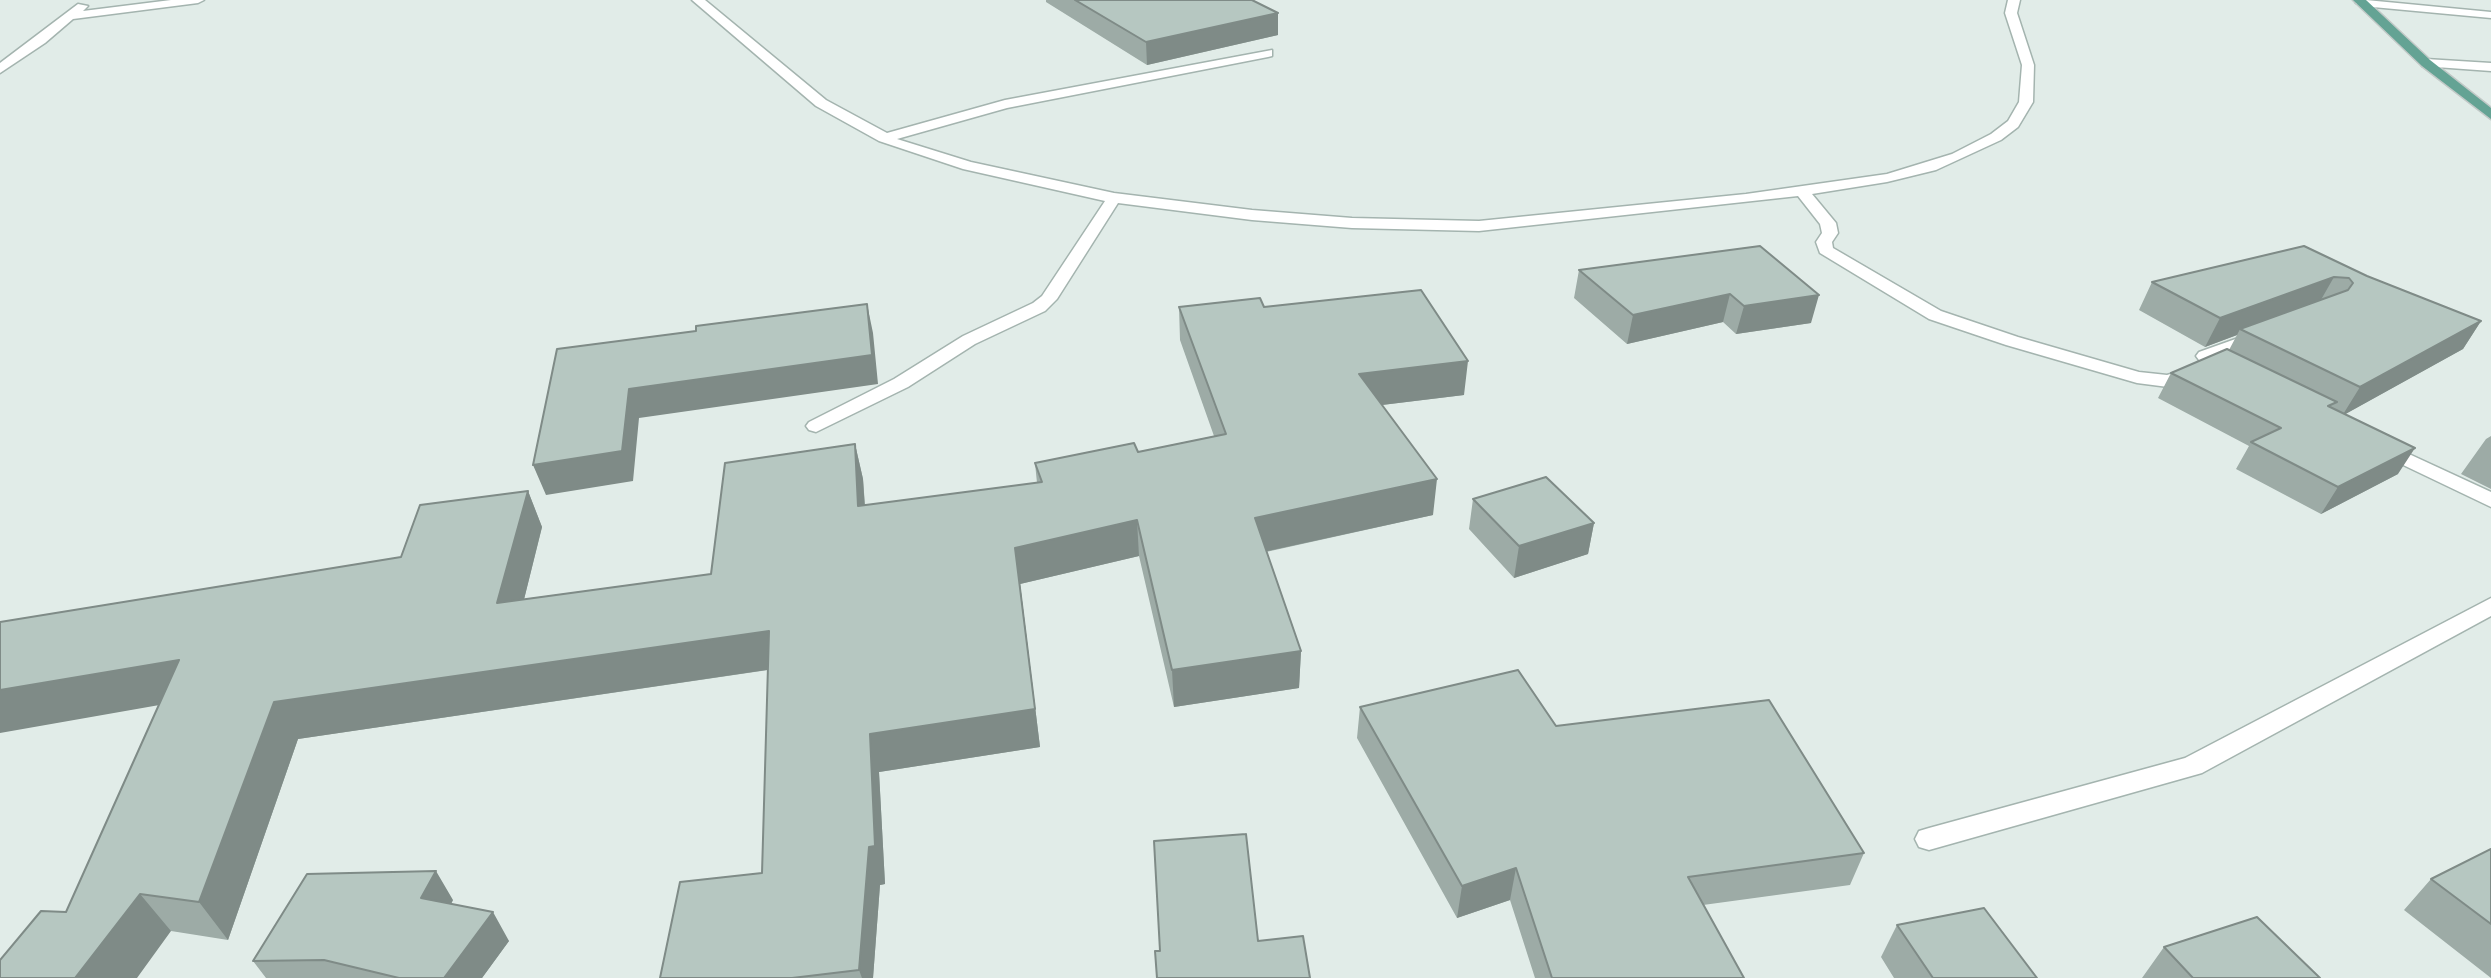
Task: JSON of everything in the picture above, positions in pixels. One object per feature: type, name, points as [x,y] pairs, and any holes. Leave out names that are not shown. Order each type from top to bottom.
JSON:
[{"type":"main road","points":[[2360,1],[2426,63],[2491,115]]},
{"type":"street","points":[[0,69],[89,0]]},
{"type":"street","points":[[71,16],[198,0]]},
{"type":"street","points":[[698,0],[821,103],[884,138],[968,166],[1110,202],[1352,223],[1479,226],[1746,199],[1887,178],[1931,167],[1996,137],[2013,124],[2026,102],[2028,65],[2011,13],[2014,0]]},
{"type":"street","points":[[2360,1],[2491,15]]},
{"type":"street","points":[[884,138],[1005,104],[1268,53]]},
{"type":"street","points":[[2426,63],[2491,67]]},
{"type":"street","points":[[1797,191],[1828,223],[1830,233],[1824,246],[1833,256],[1944,318],[2113,371],[2157,381],[2179,379],[2212,364]]},
{"type":"street","points":[[816,426],[901,383],[957,346],[1039,307],[1048,299],[1110,202]]},
{"type":"street","points":[[2248,382],[2212,364],[2204,356],[2273,331]]},
{"type":"street","points":[[2370,441],[2491,500]]},
{"type":"street","points":[[1929,839],[2193,766],[2491,606]]},
{"type":"building","points":[[1075,0],[1252,0],[1278,13],[1146,42]]},
{"type":"building","points":[[1760,246],[1819,295],[1744,306],[1730,294],[1633,315],[1579,270]]},
{"type":"building","points":[[2304,246],[2367,276],[2481,321],[2360,387],[2240,329],[2348,290],[2353,283],[2349,278],[2334,277],[2220,318],[2152,282]]},
{"type":"building","points":[[1421,290],[1468,361],[1359,374],[1437,479],[1255,518],[1301,651],[1172,670],[1137,520],[1015,548],[1035,709],[870,734],[875,846],[869,847],[859,970],[792,978],[660,978],[680,882],[762,873],[769,631],[274,702],[199,902],[140,894],[75,978],[0,978],[0,960],[41,911],[66,912],[179,660],[0,690],[0,622],[401,557],[420,505],[528,491],[497,603],[711,574],[725,463],[855,444],[858,506],[1042,482],[1035,463],[1134,443],[1138,452],[1226,434],[1179,307],[1260,298],[1264,307]]},
{"type":"building","points":[[867,304],[872,355],[629,389],[622,451],[533,465],[557,349],[696,331],[696,326]]},
{"type":"building","points":[[2227,349],[2337,402],[2328,406],[2415,448],[2338,487],[2251,442],[2281,428],[2171,373]]},
{"type":"building","points":[[1546,477],[1594,523],[1519,546],[1473,499]]},
{"type":"building","points":[[1518,670],[1556,726],[1769,700],[1864,853],[1688,877],[1744,978],[1552,978],[1516,868],[1462,886],[1360,707]]},
{"type":"building","points":[[1246,834],[1258,941],[1303,936],[1310,978],[1157,978],[1155,951],[1160,951],[1154,841]]},
{"type":"building","points":[[2491,849],[2491,924],[2431,879]]},
{"type":"building","points":[[436,871],[421,898],[493,912],[444,978],[399,978],[324,960],[253,961],[307,874]]},
{"type":"building","points":[[1984,908],[2037,978],[1933,978],[1897,925]]},
{"type":"building","points":[[2257,917],[2320,978],[2193,978],[2164,947]]}]
